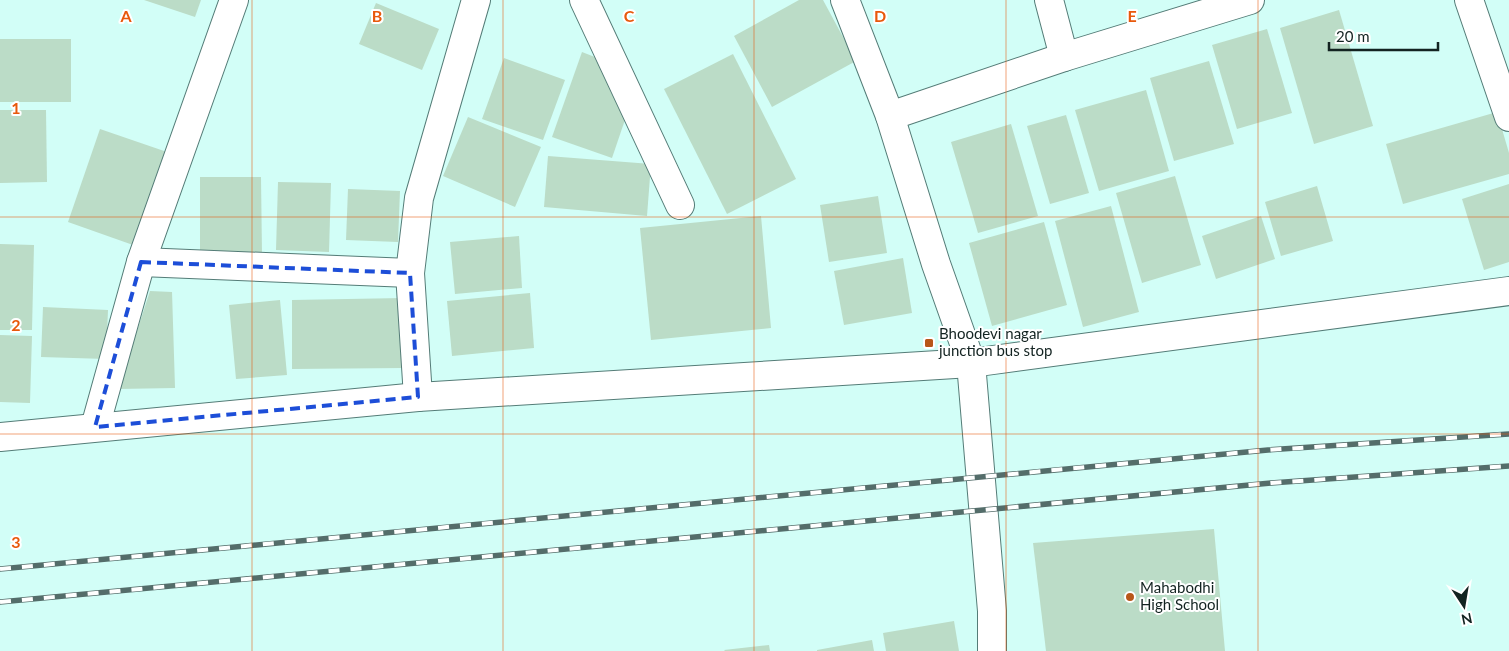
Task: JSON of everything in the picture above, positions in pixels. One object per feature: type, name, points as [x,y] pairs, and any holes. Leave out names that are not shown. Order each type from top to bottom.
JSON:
[{"type":"street","points":[[95,427],[141,262],[234,0]]},
{"type":"street","points":[[418,397],[410,273],[419,198],[476,0]]},
{"type":"street","points":[[584,0],[680,205]]},
{"type":"street","points":[[844,0],[890,116],[936,264],[971,363],[992,611],[992,651]]},
{"type":"street","points":[[1049,0],[1064,57]]},
{"type":"street","points":[[890,116],[1064,57],[1250,0]]},
{"type":"street","points":[[1469,0],[1509,117]]},
{"type":"street","points":[[141,262],[410,273]]},
{"type":"street","points":[[0,437],[418,397],[971,363],[1509,291]]},
{"type":"highlighted area","points":[[141,262],[410,273],[418,397],[95,427]]},
{"type":"building","points":[[144,0],[201,0],[195,17]]},
{"type":"building","points":[[799,0],[823,0],[856,61],[772,107],[734,36]]},
{"type":"building","points":[[376,3],[439,29],[422,70],[359,44]]},
{"type":"building","points":[[1339,10],[1373,126],[1314,144],[1280,28]]},
{"type":"building","points":[[1267,29],[1292,113],[1237,129],[1212,45]]},
{"type":"building","points":[[0,39],[71,39],[71,102],[0,102]]},
{"type":"building","points":[[582,52],[605,61],[629,108],[612,158],[552,137]]},
{"type":"building","points":[[733,54],[796,179],[727,214],[664,89]]},
{"type":"building","points":[[504,58],[565,80],[543,140],[482,119]]},
{"type":"building","points":[[1209,61],[1234,144],[1174,161],[1150,78]]},
{"type":"building","points":[[1146,90],[1169,171],[1099,191],[1075,110]]},
{"type":"building","points":[[0,110],[46,110],[47,182],[0,183]]},
{"type":"building","points":[[1497,112],[1509,153],[1509,174],[1403,204],[1386,144]]},
{"type":"building","points":[[1066,115],[1089,193],[1050,204],[1027,126]]},
{"type":"building","points":[[468,117],[541,147],[515,207],[443,176]]},
{"type":"building","points":[[1011,124],[1038,216],[978,233],[951,142]]},
{"type":"building","points":[[100,129],[167,152],[133,245],[68,222]]},
{"type":"building","points":[[548,156],[651,164],[647,216],[544,207]]},
{"type":"building","points":[[1175,176],[1201,265],[1142,283],[1116,193]]},
{"type":"building","points":[[200,177],[261,177],[262,255],[200,256]]},
{"type":"building","points":[[278,182],[331,183],[329,252],[276,250]]},
{"type":"building","points":[[1509,184],[1509,262],[1484,270],[1462,199]]},
{"type":"building","points":[[1317,186],[1333,241],[1281,256],[1265,202]]},
{"type":"building","points":[[348,189],[400,191],[398,242],[346,240]]},
{"type":"building","points":[[878,196],[887,253],[829,262],[820,205]]},
{"type":"building","points":[[1111,206],[1139,312],[1083,327],[1055,221]]},
{"type":"building","points":[[761,216],[771,328],[651,340],[640,228]]},
{"type":"building","points":[[1261,216],[1275,259],[1216,279],[1202,236]]},
{"type":"building","points":[[1044,222],[1067,305],[992,326],[969,243]]},
{"type":"building","points":[[519,236],[522,288],[455,294],[450,242]]},
{"type":"building","points":[[0,244],[34,245],[32,330],[0,330]]},
{"type":"building","points":[[903,258],[912,313],[844,325],[834,271]]},
{"type":"building","points":[[150,291],[172,292],[175,388],[118,389]]},
{"type":"building","points":[[530,293],[534,348],[452,356],[447,301]]},
{"type":"building","points":[[403,298],[403,368],[292,369],[292,300]]},
{"type":"building","points":[[280,300],[287,375],[236,379],[229,305]]},
{"type":"building","points":[[43,307],[108,310],[106,359],[41,357]]},
{"type":"building","points":[[0,335],[32,336],[30,403],[0,402]]},
{"type":"building","name":"Mahabodhi High School","points":[[1214,529],[1225,651],[1046,651],[1033,543]]},
{"type":"building","points":[[954,621],[959,651],[886,651],[883,633]]},
{"type":"building","points":[[872,640],[874,651],[817,651],[817,650]]},
{"type":"building","points":[[769,645],[770,651],[724,650]]},
{"type":"railway","points":[[0,569],[1268,450],[1509,434]]},
{"type":"railway","points":[[0,602],[1271,483],[1509,466]]},
{"type":"place","name":"Bhoodevi nagar junction bus stop","points":[[929,343]]},
{"type":"place","name":"Mahabodhi High School","points":[[1130,597]]}]
